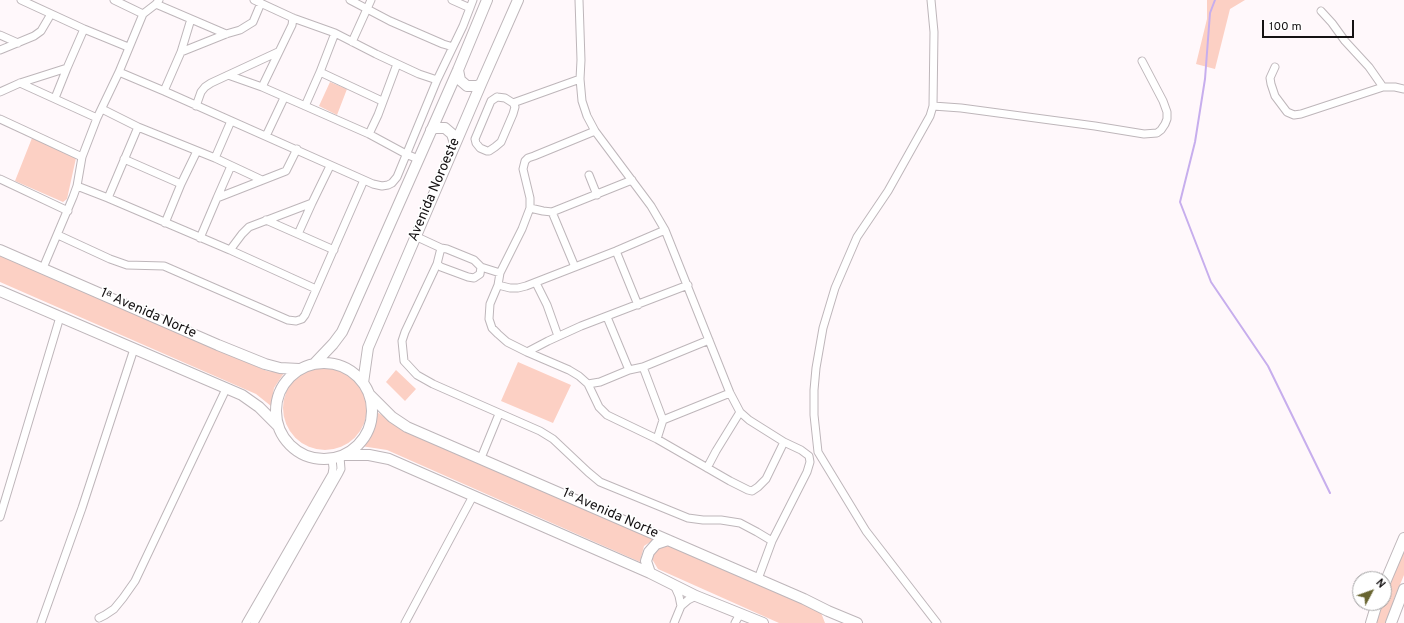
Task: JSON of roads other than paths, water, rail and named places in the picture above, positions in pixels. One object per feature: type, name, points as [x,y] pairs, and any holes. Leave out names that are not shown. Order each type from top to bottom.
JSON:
[{"type":"main road","name":"Avenida Noroeste","points":[[314,364],[342,332],[458,70],[487,0]]},
{"type":"main road","name":"Avenida Noroeste","points":[[363,383],[368,348],[455,143],[518,0]]},
{"type":"main road","points":[[458,70],[460,80],[467,86],[472,87],[481,84]]},
{"type":"main road","points":[[431,130],[435,128],[445,128],[452,134],[455,143]]},
{"type":"main road","name":"1ᵃ Avenida Norte","points":[[0,250],[265,364],[280,368],[299,369]]},
{"type":"main road","points":[[0,291],[242,396],[259,407],[278,426]]},
{"type":"main road","points":[[339,457],[357,447],[366,436],[372,415],[370,395],[363,383],[354,373],[342,366],[328,363],[314,364],[299,369],[287,380],[278,394],[275,410],[278,426],[284,438],[293,449],[305,456],[318,460],[369,455],[389,459],[650,574],[675,587],[763,623]]},
{"type":"main road","name":"1ᵃ Avenida Norte","points":[[370,395],[392,417],[407,427],[857,623]]},
{"type":"main road","points":[[1390,571],[1404,538]]},
{"type":"main road","points":[[650,574],[646,561],[649,552],[656,544],[668,540]]},
{"type":"main road","points":[[1391,623],[1404,589]]},
{"type":"main road","points":[[828,611],[832,619],[832,623]]},
{"type":"main road","points":[[1371,623],[1375,611]]},
{"type":"street","points":[[21,0],[37,3],[51,14],[128,47]]},
{"type":"street","points":[[114,0],[144,14]]},
{"type":"street","points":[[350,0],[453,47]]},
{"type":"street","points":[[352,42],[371,0]]},
{"type":"street","points":[[452,0],[470,8]]},
{"type":"street","points":[[119,72],[297,149],[330,166],[382,186],[392,183],[397,177],[437,80],[474,0]]},
{"type":"street","points":[[579,0],[581,60],[580,79],[582,101],[587,116],[595,131],[651,206],[665,230],[730,393],[740,412],[749,420],[809,456],[810,462],[807,472],[772,541],[758,579]]},
{"type":"street","points":[[931,0],[934,32],[933,106],[930,116],[888,190],[857,238],[835,288],[824,328],[816,368],[814,415],[818,452],[866,531],[937,623]]},
{"type":"street","points":[[43,268],[58,235],[77,186],[82,158],[97,118],[144,14],[157,2],[226,34]]},
{"type":"street","points":[[180,52],[240,30],[252,22],[257,2],[335,34],[397,64],[437,80]]},
{"type":"street","points":[[1321,11],[1345,41],[1369,67],[1383,87]]},
{"type":"street","points":[[0,50],[34,36],[41,31],[51,14]]},
{"type":"street","points":[[262,87],[292,25],[293,18]]},
{"type":"street","points":[[164,91],[180,52],[191,19]]},
{"type":"street","points":[[55,98],[84,29]]},
{"type":"street","points":[[305,106],[335,34]]},
{"type":"street","points":[[0,35],[18,43]]},
{"type":"street","points":[[196,106],[202,92],[211,83],[278,52]]},
{"type":"street","points":[[933,106],[961,108],[1144,134],[1157,133],[1166,124],[1167,112],[1161,96],[1142,61]]},
{"type":"street","points":[[369,134],[378,115],[397,64]]},
{"type":"street","points":[[1274,67],[1270,78],[1272,89],[1275,96],[1287,112],[1294,115],[1383,87],[1404,89]]},
{"type":"street","points":[[0,92],[20,83],[67,68]]},
{"type":"street","points":[[320,72],[382,102]]},
{"type":"street","points":[[228,76],[262,87],[284,98],[369,134],[418,159]]},
{"type":"street","points":[[513,103],[580,79]]},
{"type":"street","points":[[20,83],[97,118]]},
{"type":"street","points":[[497,97],[500,97],[513,103],[515,107],[514,114],[500,142],[489,151],[480,148],[475,139],[491,101],[497,97]]},
{"type":"street","points":[[266,136],[284,98]]},
{"type":"street","points":[[102,109],[262,180]]},
{"type":"street","points":[[0,119],[82,158]]},
{"type":"street","points":[[215,158],[231,121]]},
{"type":"street","points":[[108,198],[138,126]]},
{"type":"street","points":[[595,131],[528,158],[526,161],[523,169],[530,198],[530,208],[519,235],[500,273],[498,285],[490,304],[489,319],[492,328],[507,342],[569,370],[588,384],[599,407],[606,415],[656,439],[740,486],[752,491],[766,479],[784,442]]},
{"type":"street","points":[[217,198],[286,171],[297,149]]},
{"type":"street","points":[[165,222],[197,151]]},
{"type":"street","points":[[124,159],[181,184]]},
{"type":"street","points":[[200,238],[231,166]]},
{"type":"street","points":[[298,234],[330,166]]},
{"type":"street","points":[[589,175],[597,195]]},
{"type":"street","points":[[0,179],[68,210]]},
{"type":"street","points":[[58,235],[110,259],[127,265],[164,266],[178,271],[292,321],[296,321],[303,318],[364,180]]},
{"type":"street","points":[[530,208],[552,212],[632,180]]},
{"type":"street","points":[[77,186],[230,250],[316,289]]},
{"type":"street","points":[[230,250],[246,230],[266,220],[312,203]]},
{"type":"street","points":[[552,212],[575,267]]},
{"type":"street","points":[[266,220],[334,250]]},
{"type":"street","points":[[498,285],[518,288],[536,283],[665,230]]},
{"type":"street","points":[[416,236],[441,248],[468,257],[478,263],[481,267],[500,273]]},
{"type":"street","points":[[441,248],[437,264],[402,341],[404,361],[417,375],[433,384],[540,431],[554,439],[600,482],[688,518],[740,523],[772,541]]},
{"type":"street","points":[[616,251],[638,304]]},
{"type":"street","points":[[437,264],[441,267],[474,278],[480,274],[481,267]]},
{"type":"street","points":[[536,283],[558,336]]},
{"type":"street","points":[[527,352],[558,336],[688,285]]},
{"type":"street","points":[[0,517],[60,317]]},
{"type":"street","points":[[607,317],[629,370]]},
{"type":"street","points":[[588,384],[600,382],[629,370],[643,367],[709,340]]},
{"type":"street","points":[[42,623],[82,508],[134,349]]},
{"type":"street","points":[[643,367],[663,420],[656,439]]},
{"type":"street","points":[[99,618],[114,609],[135,581],[226,389]]},
{"type":"street","points":[[663,420],[730,393]]},
{"type":"street","points":[[707,468],[740,412]]},
{"type":"street","points":[[481,458],[499,414]]},
{"type":"street","points":[[809,456],[818,452]]},
{"type":"street","points":[[246,623],[332,474],[333,468],[339,457]]},
{"type":"street","points":[[254,623],[339,473],[339,457]]},
{"type":"street","points":[[405,623],[473,496]]},
{"type":"street","points":[[675,587],[681,606]]},
{"type":"street","points":[[674,623],[681,606],[696,596]]},
{"type":"street","points":[[735,623],[740,614]]},
{"type":"waterway","points":[[1215,0],[1210,13],[1205,79],[1195,142],[1180,202],[1211,282],[1268,366],[1330,493]]}]
